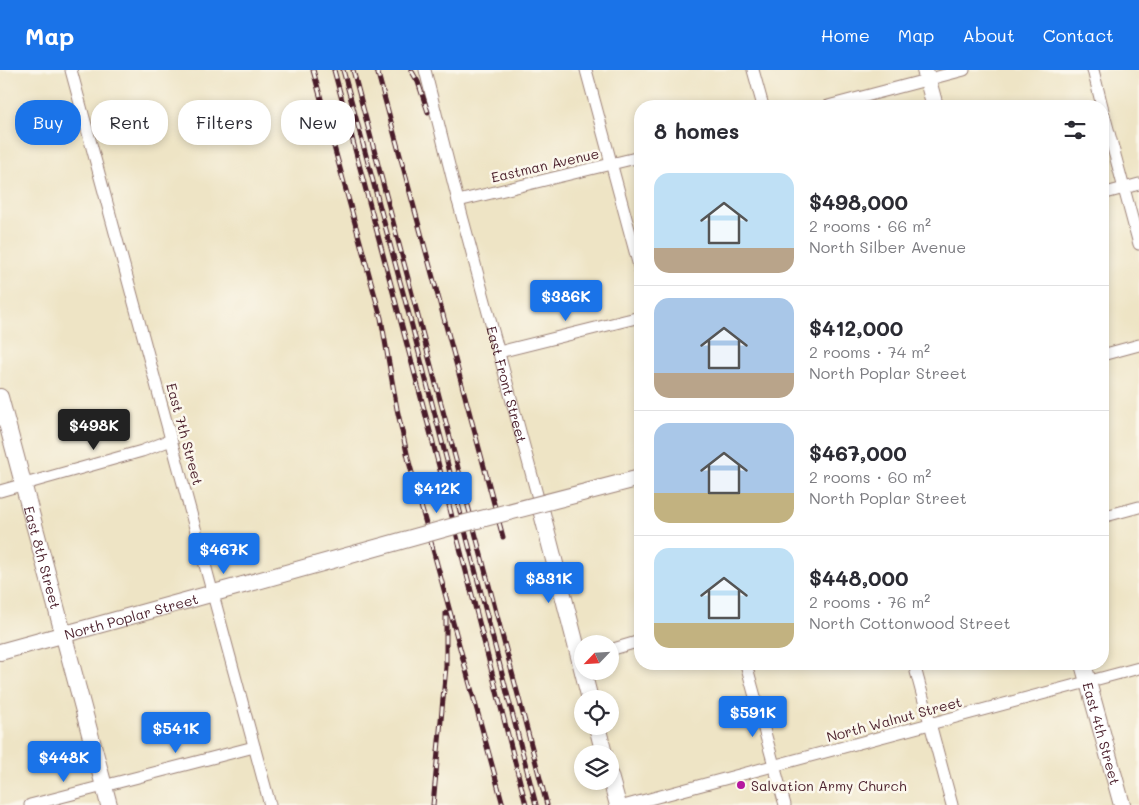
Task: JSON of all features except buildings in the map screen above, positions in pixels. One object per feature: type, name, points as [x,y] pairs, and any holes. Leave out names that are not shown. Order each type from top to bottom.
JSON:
[{"type":"main road","points":[[927,75],[933,100]]},
{"type":"main road","name":"East 8th Street","points":[[0,397],[109,805]]},
{"type":"main road","name":"North Poplar Street","points":[[0,652],[458,525],[634,480]]},
{"type":"main road","name":"East Front Street","points":[[539,502],[575,635]]},
{"type":"main road","name":"East 4th Street","points":[[1085,670],[1122,805]]},
{"type":"main road","points":[[614,790],[618,805]]},
{"type":"street","name":"East 7th Street","points":[[71,70],[270,805]]},
{"type":"street","name":"East Front Street","points":[[425,70],[458,201],[539,502]]},
{"type":"street","points":[[586,70],[634,247]]},
{"type":"street","points":[[754,70],[762,100]]},
{"type":"street","points":[[847,100],[927,75],[964,70]]},
{"type":"street","points":[[1092,70],[1100,100]]},
{"type":"street","points":[[1109,133],[1139,244]]},
{"type":"street","name":"Eastman Avenue","points":[[458,201],[634,158]]},
{"type":"street","points":[[1109,192],[1139,184]]},
{"type":"street","points":[[499,352],[634,318]]},
{"type":"street","points":[[1109,353],[1139,345]]},
{"type":"street","points":[[0,491],[142,451],[171,440]]},
{"type":"street","points":[[1109,515],[1139,507]]},
{"type":"street","points":[[619,647],[634,643]]},
{"type":"street","name":"North Walnut Street","points":[[627,805],[1139,668]]},
{"type":"street","points":[[748,670],[785,805]]},
{"type":"street","points":[[916,670],[952,805]]},
{"type":"street","points":[[30,805],[254,747]]},
{"type":"railway","points":[[313,70],[381,318],[397,409],[409,462],[503,805]]},
{"type":"railway","points":[[334,70],[432,439],[526,805]]},
{"type":"railway","points":[[343,70],[412,326],[536,805]]},
{"type":"railway","points":[[353,70],[547,805]]},
{"type":"railway","points":[[377,70],[503,537]]},
{"type":"railway","points":[[411,70],[418,82],[428,112]]},
{"type":"railway","points":[[433,805],[446,667],[446,613]]},
{"type":"place","name":"Salvation Army Church","points":[[741,785]]}]
